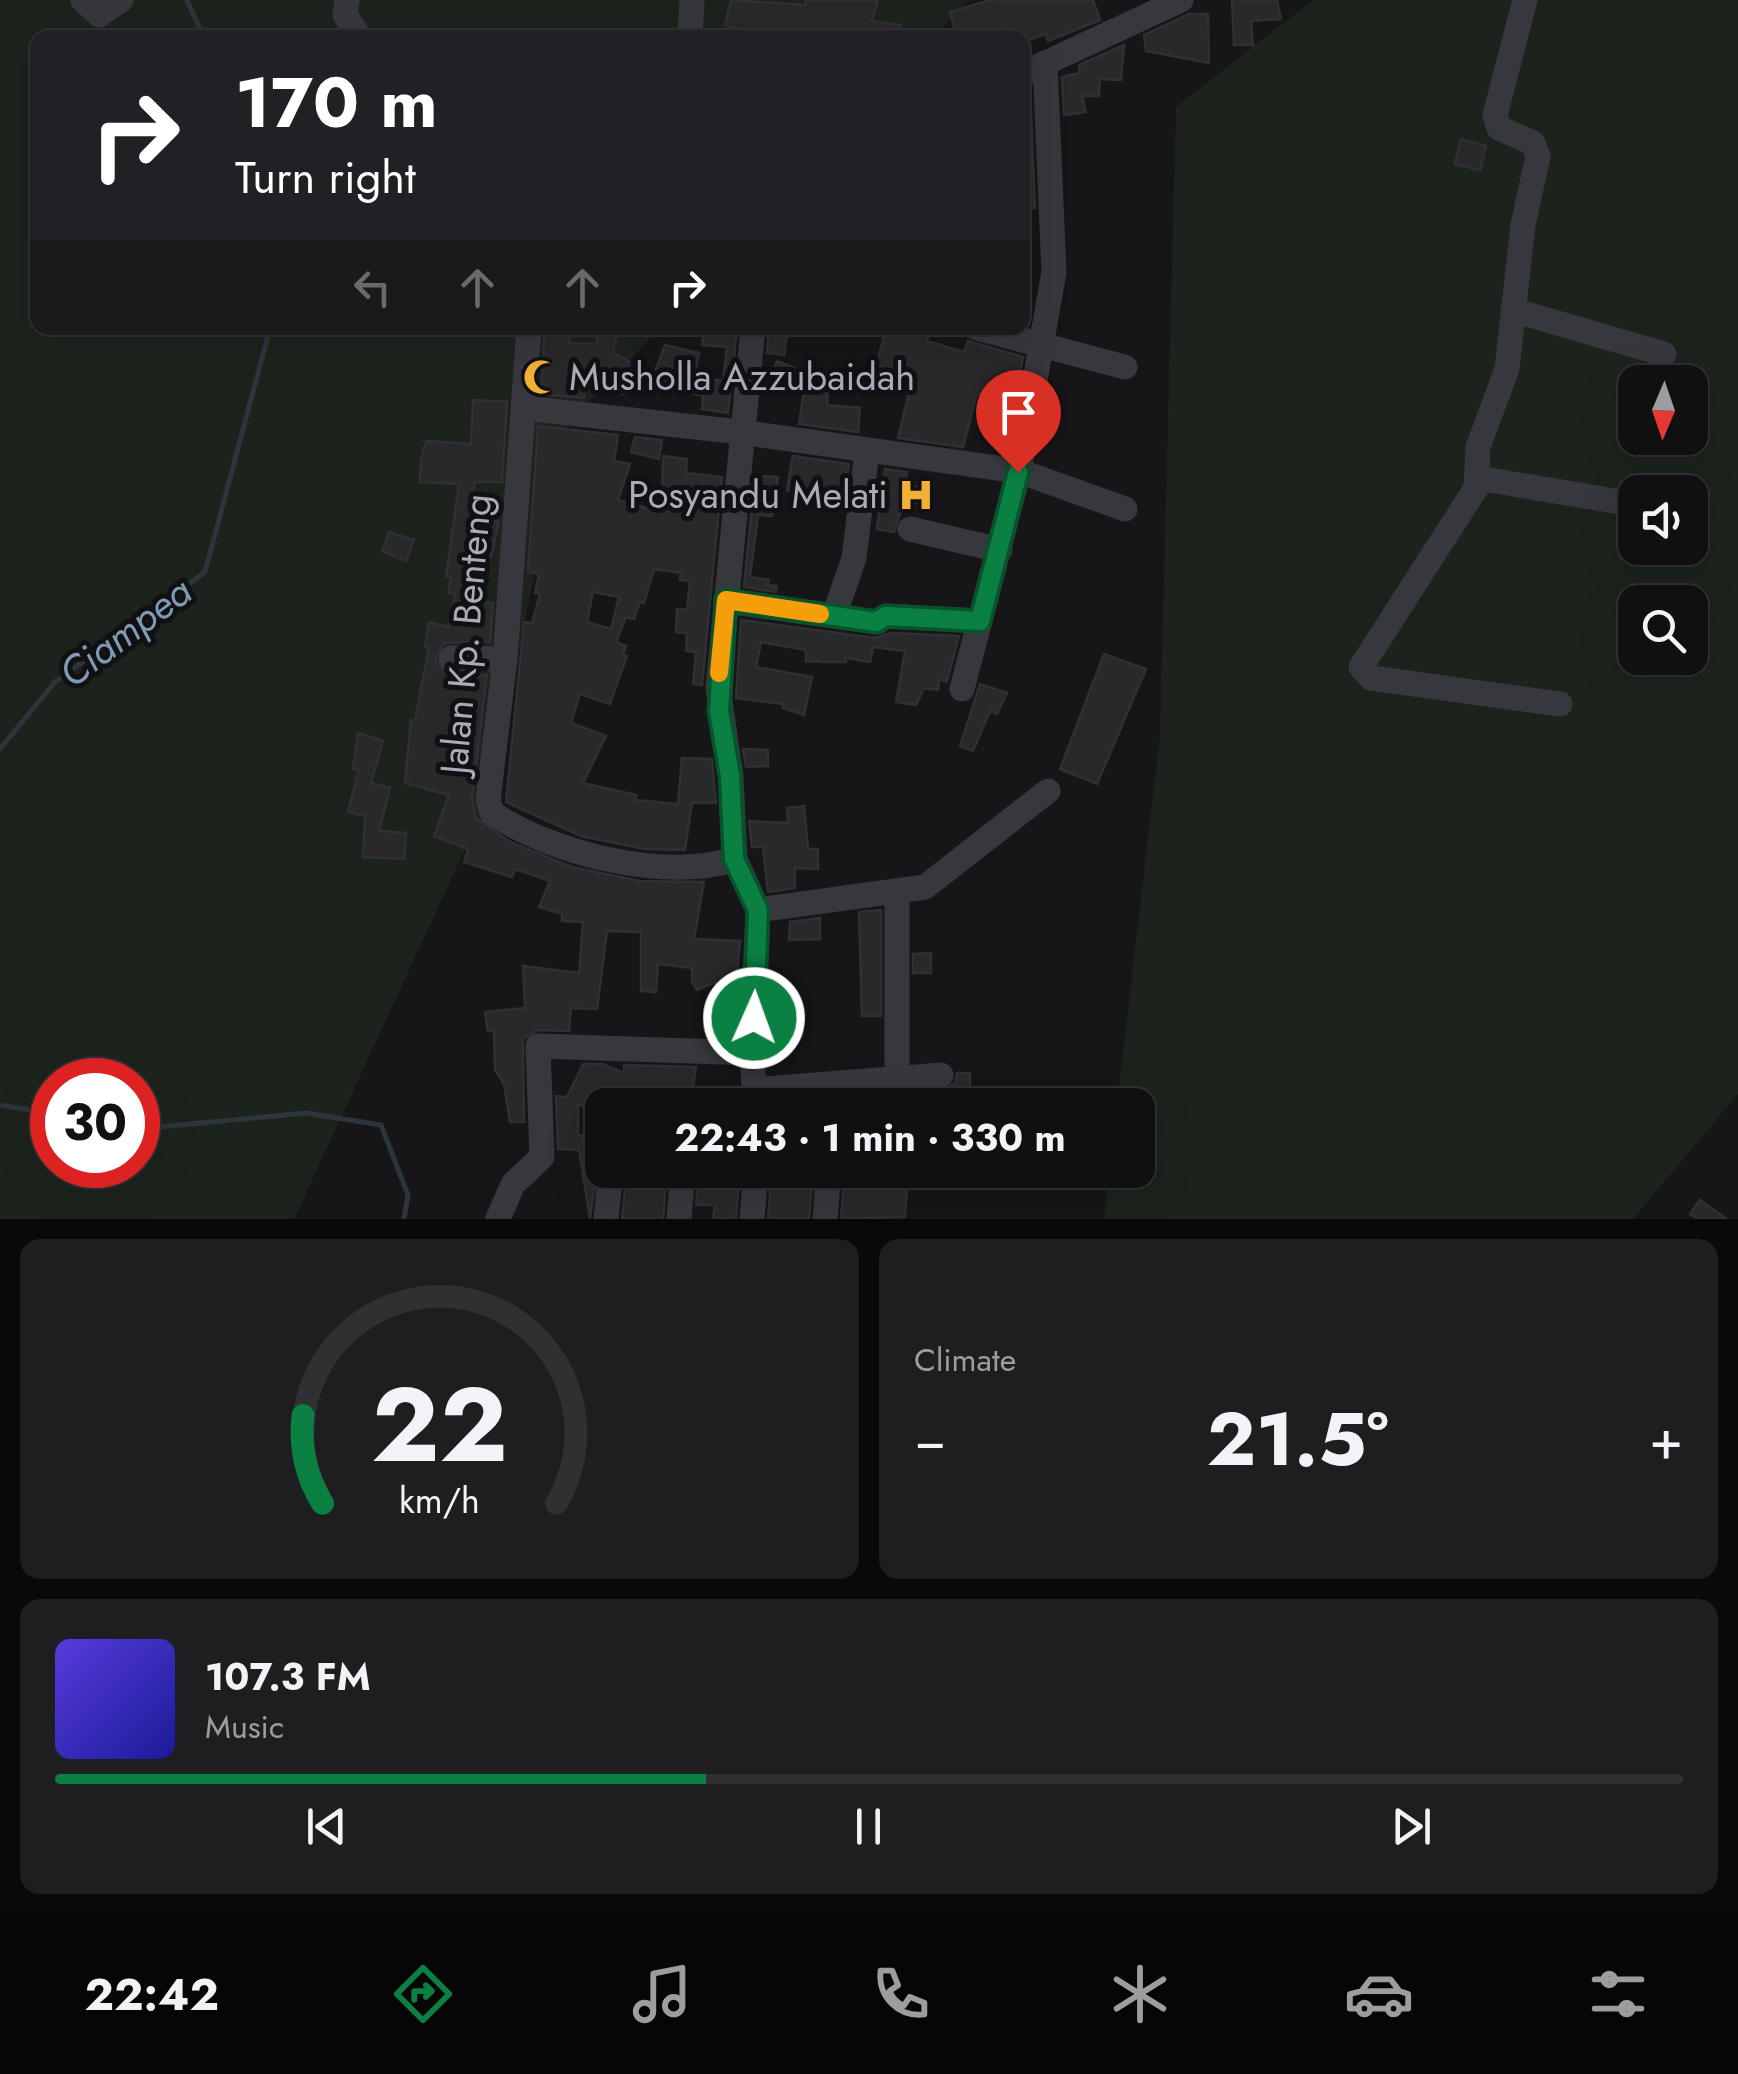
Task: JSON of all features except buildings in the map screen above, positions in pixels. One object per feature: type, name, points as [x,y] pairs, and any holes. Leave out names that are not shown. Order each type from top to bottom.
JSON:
[{"type":"street","points":[[91,8],[121,0]]},
{"type":"street","points":[[347,0],[345,15],[355,30]]},
{"type":"street","points":[[690,30],[692,0]]},
{"type":"street","points":[[962,689],[1018,472],[1054,260],[1034,69],[1181,0]]},
{"type":"street","points":[[1525,0],[1495,115],[1499,128],[1538,148],[1502,388],[1478,447],[1478,478],[1473,496],[1361,667],[1371,678],[1560,704]]},
{"type":"street","points":[[1513,310],[1664,354]]},
{"type":"street","name":"Jalan Kp. Benteng","points":[[529,335],[505,658],[488,800],[492,812],[573,849],[619,861],[712,866],[734,859]]},
{"type":"street","points":[[752,335],[740,432],[718,699],[730,776],[734,859],[758,910],[754,1088]]},
{"type":"street","points":[[1005,335],[1125,366]]},
{"type":"street","points":[[524,408],[740,432],[1018,472],[1125,508]]},
{"type":"street","points":[[834,616],[854,558],[866,451]]},
{"type":"street","points":[[1478,478],[1618,502]]},
{"type":"street","points":[[910,529],[1000,550]]},
{"type":"street","points":[[726,600],[882,622],[886,616],[980,621]]},
{"type":"street","points":[[452,658],[505,658]]},
{"type":"street","points":[[758,910],[925,887],[1048,791]]},
{"type":"street","points":[[897,892],[897,1078]]},
{"type":"street","points":[[498,1219],[513,1184],[542,1158],[538,1046],[752,1054]]},
{"type":"street","points":[[822,1088],[940,1075]]},
{"type":"street","points":[[606,1219],[609,1188]]},
{"type":"street","points":[[679,1219],[682,1188]]},
{"type":"street","points":[[752,1219],[755,1188]]},
{"type":"street","points":[[825,1219],[828,1188]]},
{"type":"shaded area","points":[[0,0],[968,0],[940,30],[30,30],[30,335],[653,335],[562,432],[491,793],[294,1219],[0,1219]]},
{"type":"shaded area","points":[[1313,0],[1738,0],[1738,1094],[1633,1219],[1104,1219],[1108,1188],[1155,1188],[1155,1088],[1119,1088],[1160,735],[1176,107]]},
{"type":"waterway","name":"Ciampea","points":[[187,0],[200,30]]},
{"type":"waterway","name":"Ciampea","points":[[0,749],[55,682],[205,572],[268,335]]},
{"type":"waterway","name":"Ciampea","points":[[0,1105],[30,1110]]},
{"type":"waterway","name":"Ciampea","points":[[160,1127],[306,1113],[381,1125],[408,1195],[404,1219]]},
{"type":"slow traffic","points":[[719,673],[726,600],[820,614]]},
{"type":"place","name":"Musholla Azzubaidah","points":[[541,377]]},
{"type":"place","name":"Posyandu Melati","points":[[916,495]]},
{"type":"route","points":[[754,1018],[758,910],[734,859],[730,776],[719,711],[726,600],[876,622],[882,622],[886,616],[980,621],[1018,472]]}]
